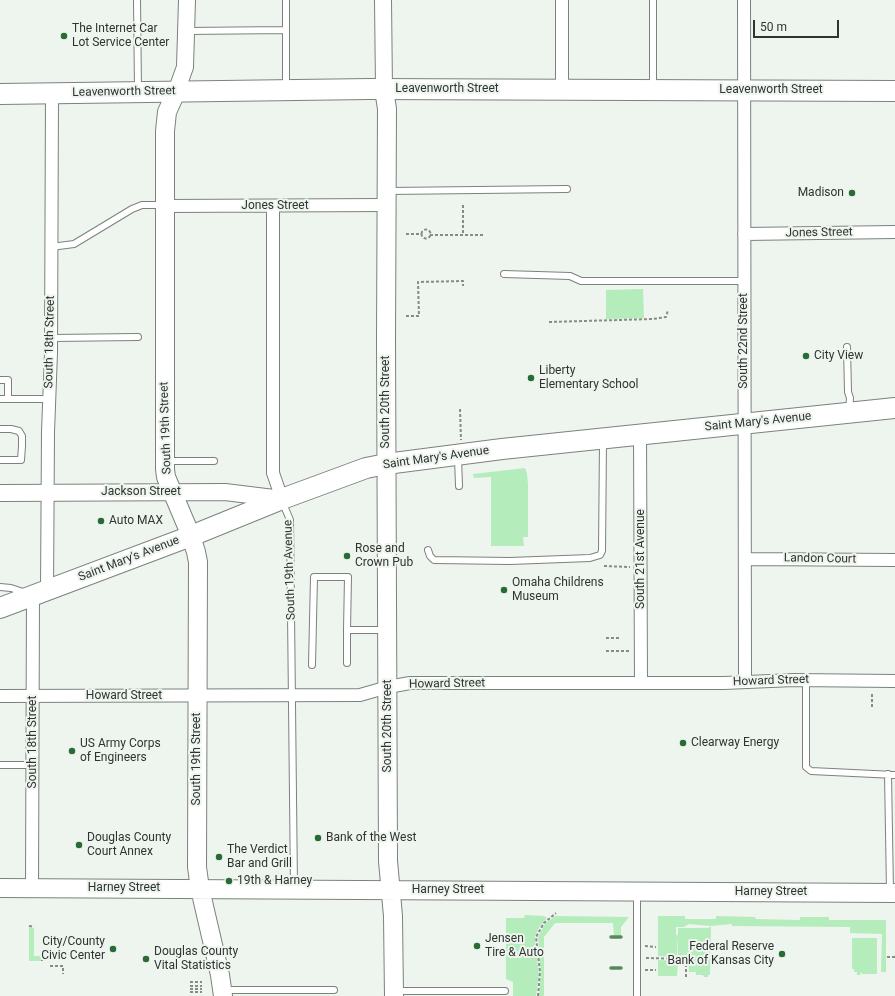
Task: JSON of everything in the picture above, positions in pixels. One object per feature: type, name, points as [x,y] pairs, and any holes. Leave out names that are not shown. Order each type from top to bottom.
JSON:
[{"type":"main road","name":"Leavenworth Street","points":[[0,94],[286,89],[895,91]]},
{"type":"main road","name":"South 20th Street","points":[[384,89],[387,109],[386,464],[388,861],[393,916],[394,993]]},
{"type":"main road","name":"South 19th Street","points":[[176,92],[167,112],[165,131],[165,461],[166,477],[191,536],[198,565],[197,867],[200,889],[223,993]]},
{"type":"main road","name":"Saint Mary's Avenue","points":[[0,608],[366,468],[459,448],[603,438],[895,408]]},
{"type":"main road","name":"Harney Street","points":[[0,888],[892,893]]},
{"type":"street","name":"South 19th Street","points":[[176,92],[185,67],[187,0]]},
{"type":"street","name":"South 20th Street","points":[[383,0],[384,89]]},
{"type":"street","points":[[562,0],[562,89]]},
{"type":"street","name":"South 22nd Street","points":[[744,0],[745,682]]},
{"type":"street","name":"South 18th Street","points":[[32,888],[33,696],[48,492],[51,338],[52,94]]},
{"type":"street","name":"Jones Street","points":[[164,206],[273,206],[386,198]]},
{"type":"street","name":"South 19th Avenue","points":[[273,206],[273,473],[282,499]]},
{"type":"street","name":"Jones Street","points":[[744,234],[895,232]]},
{"type":"street","name":"South 21st Avenue","points":[[640,434],[641,683]]},
{"type":"street","name":"Jackson Street","points":[[0,492],[225,492],[282,499]]},
{"type":"street","name":"Landon Court","points":[[745,559],[895,560]]},
{"type":"street","name":"Howard Street","points":[[0,696],[360,696],[410,683],[641,683],[806,680],[895,681]]},
{"type":"lane","points":[[137,0],[138,92]]},
{"type":"lane","points":[[286,0],[286,89]]},
{"type":"lane","points":[[653,0],[653,90]]},
{"type":"lane","points":[[186,31],[286,30]]},
{"type":"lane","points":[[386,198],[567,190]]},
{"type":"lane","points":[[51,247],[74,244],[132,209],[142,205],[164,206]]},
{"type":"lane","points":[[504,274],[570,276],[581,281],[744,281]]},
{"type":"lane","points":[[51,338],[138,336]]},
{"type":"lane","points":[[847,347],[848,392],[850,398],[848,413]]},
{"type":"lane","points":[[0,380],[8,380],[8,399]]},
{"type":"lane","points":[[0,399],[50,399]]},
{"type":"lane","points":[[0,429],[19,431],[22,436],[21,460],[0,460]]},
{"type":"lane","points":[[428,550],[430,556],[434,560],[516,561],[590,558],[600,555],[602,551],[603,438]]},
{"type":"lane","points":[[459,448],[459,486]]},
{"type":"lane","points":[[165,461],[214,461]]},
{"type":"lane","name":"South 19th Avenue","points":[[282,499],[290,520],[294,889]]},
{"type":"lane","points":[[312,665],[314,577],[348,577],[347,663]]},
{"type":"lane","points":[[0,586],[40,593]]},
{"type":"lane","points":[[347,630],[387,630]]},
{"type":"lane","points":[[806,680],[806,767],[811,771],[892,774],[892,893]]},
{"type":"lane","points":[[0,765],[33,765]]},
{"type":"lane","points":[[637,891],[637,996]]},
{"type":"lane","points":[[223,993],[334,990]]},
{"type":"lane","points":[[394,993],[505,991]]},
{"type":"path","points":[[463,206],[463,235]]},
{"type":"path","points":[[406,234],[422,234],[423,231],[426,230],[429,231],[430,235]]},
{"type":"path","points":[[422,234],[423,238],[425,239],[430,235],[483,235]]},
{"type":"path","points":[[406,316],[419,316],[418,282],[463,282],[463,286]]},
{"type":"path","points":[[549,322],[653,319],[666,317],[668,310]]},
{"type":"path","points":[[459,448],[460,409]]},
{"type":"path","points":[[604,566],[631,567]]},
{"type":"path","points":[[606,638],[622,638]]},
{"type":"path","points":[[606,651],[631,651]]},
{"type":"path","points":[[872,693],[872,706]]},
{"type":"path","points":[[538,996],[540,972],[536,937],[544,923],[556,913]]},
{"type":"path","points":[[29,926],[34,927]]},
{"type":"path","points":[[42,955],[42,961]]},
{"type":"path","points":[[887,957],[895,957]]},
{"type":"path","points":[[656,958],[686,959],[686,977]]},
{"type":"path","points":[[50,966],[63,966],[63,974]]},
{"type":"path","points":[[190,982],[202,982]]},
{"type":"path","points":[[190,986],[202,986]]},
{"type":"path","points":[[190,991],[202,991]]},
{"type":"green space","points":[[643,289],[644,318],[606,319],[606,290]]},
{"type":"green space","points":[[525,468],[528,484],[528,537],[523,537],[524,546],[491,546],[491,477],[474,478],[473,474]]},
{"type":"green space","points":[[525,915],[544,916],[547,918],[540,926],[535,936],[539,975],[536,996],[513,996],[513,982],[506,979],[506,918],[524,918]]},
{"type":"green space","points":[[555,916],[629,917],[621,927],[621,936],[614,936],[613,923],[555,923],[544,937],[544,996],[539,996],[541,975],[538,937],[545,924]]},
{"type":"green space","points":[[658,916],[685,916],[685,919],[716,919],[716,916],[755,917],[756,919],[800,920],[800,917],[829,917],[829,920],[886,920],[886,972],[881,972],[882,934],[850,933],[850,927],[732,926],[732,924],[711,926],[689,924],[684,927],[676,927],[676,934],[678,936],[677,957],[658,956]]},
{"type":"green space","points":[[711,927],[710,975],[708,975],[708,977],[704,977],[703,975],[696,975],[696,972],[689,972],[688,956],[678,956],[678,928]]},
{"type":"green space","points":[[29,928],[34,928],[34,956],[41,956],[41,961],[29,961]]},
{"type":"green space","points":[[852,938],[877,938],[877,974],[862,974],[861,972],[860,975],[857,975],[857,972],[854,972],[854,969],[852,969]]},
{"type":"green space","points":[[658,960],[678,961],[677,976],[658,976]]},
{"type":"waterway","points":[[611,937],[621,937]]},
{"type":"waterway","points":[[611,968],[621,968]]},
{"type":"place","name":"The Internet Car Lot Service Center","points":[[64,36]]},
{"type":"place","name":"Madison","points":[[852,193]]},
{"type":"place","name":"City View","points":[[806,356]]},
{"type":"place","name":"Liberty Elementary School","points":[[531,378]]},
{"type":"place","name":"Auto MAX","points":[[101,521]]},
{"type":"place","name":"Rose and Crown Pub","points":[[347,556]]},
{"type":"place","name":"Omaha Childrens Museum","points":[[504,590]]},
{"type":"place","name":"Clearway Energy","points":[[683,743]]},
{"type":"place","name":"US Army Corps of Engineers","points":[[72,751]]},
{"type":"place","name":"Bank of the West","points":[[318,838]]},
{"type":"place","name":"Douglas County Court Annex","points":[[79,845]]},
{"type":"place","name":"The Verdict Bar and Grill","points":[[219,857]]},
{"type":"place","name":"19th & Harney","points":[[229,881]]},
{"type":"place","name":"Jensen Tire & Auto","points":[[477,946]]},
{"type":"place","name":"City/County Civic Center","points":[[113,949]]},
{"type":"place","name":"Federal Reserve Bank of Kansas City","points":[[782,954]]},
{"type":"place","name":"Douglas County Vital Statistics","points":[[146,959]]}]
